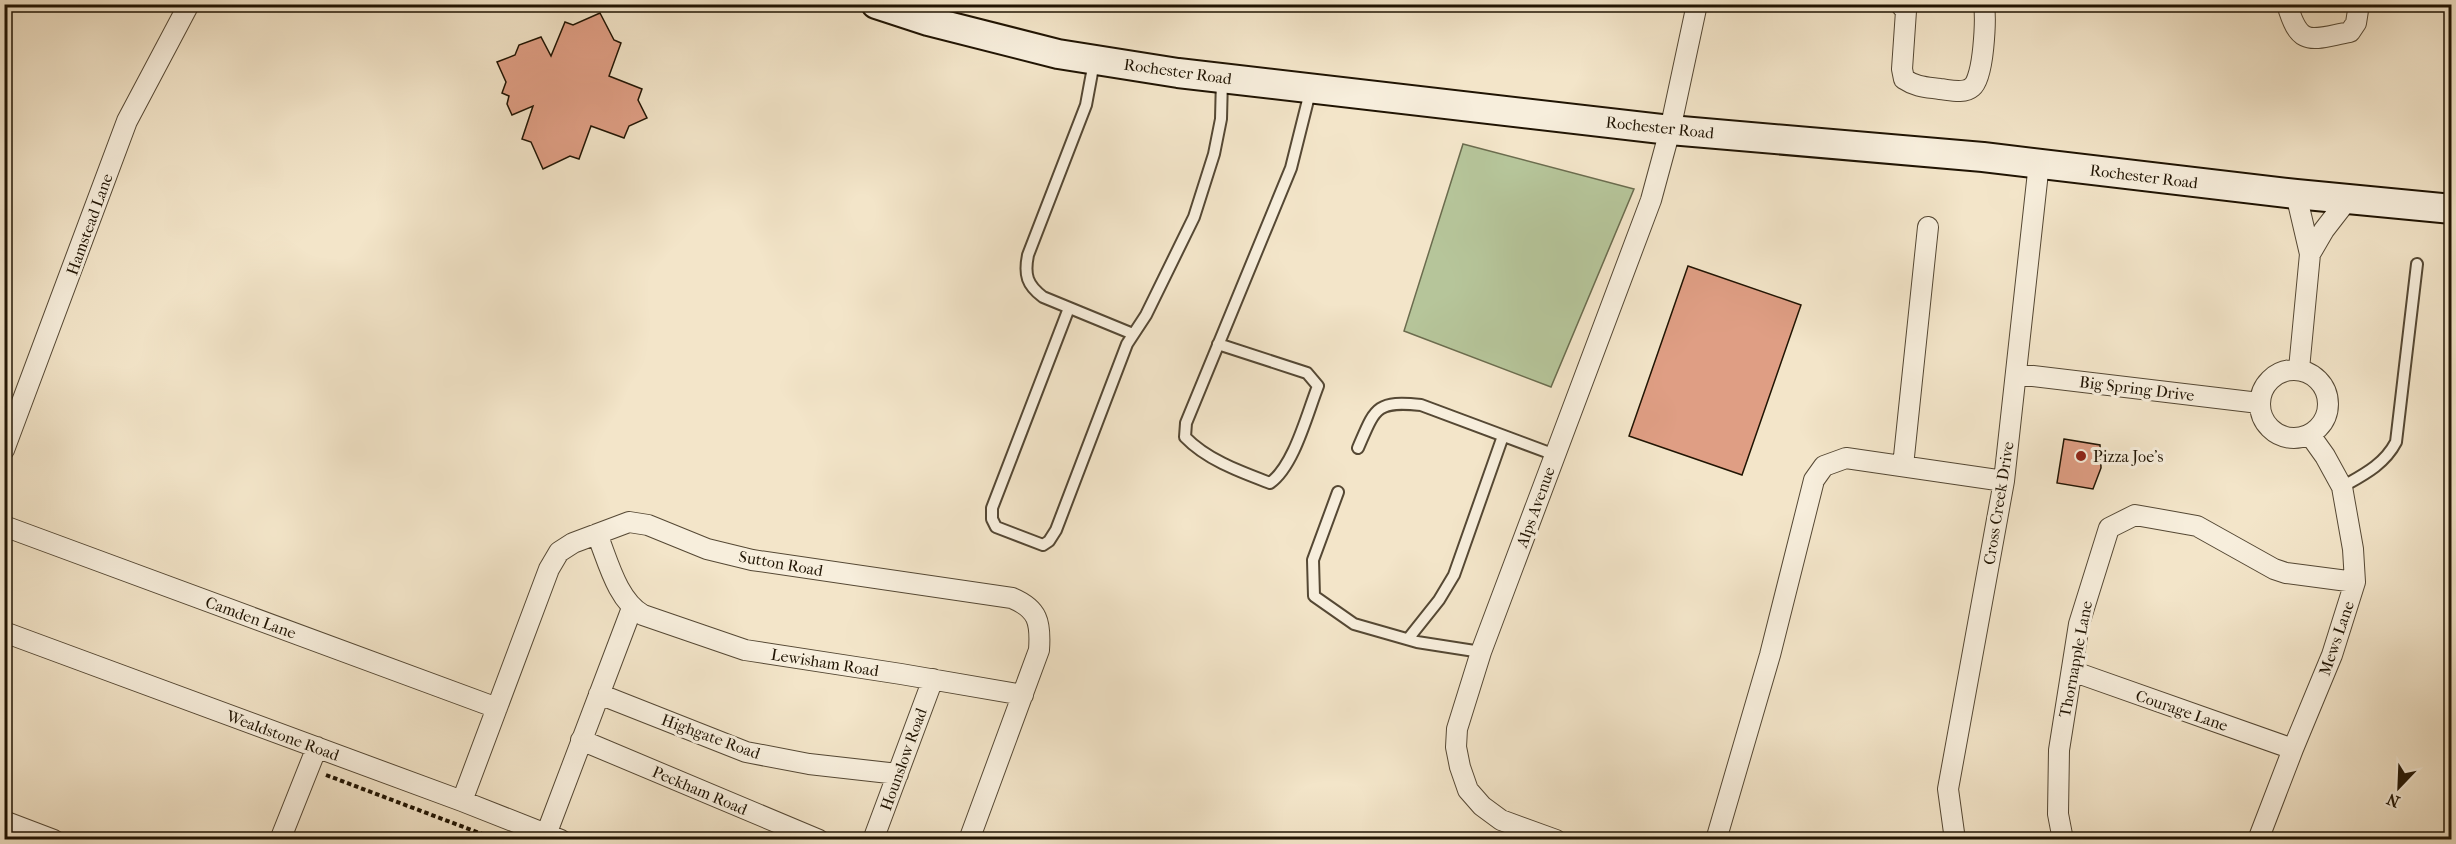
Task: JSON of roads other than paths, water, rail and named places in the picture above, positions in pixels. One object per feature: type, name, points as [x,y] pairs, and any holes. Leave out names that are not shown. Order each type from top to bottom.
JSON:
[{"type":"street","name":"Hamstead Lane","points":[[6,444],[127,121],[189,4]]},
{"type":"street","name":"Rochester Road","points":[[876,4],[928,21],[1047,51],[1222,78],[1670,130],[1805,140],[2039,163],[2296,194],[2451,209]]},
{"type":"street","points":[[1900,4],[1906,11],[1902,69],[1905,79],[1915,86],[1963,91],[1973,87],[1978,78],[1986,20],[1984,4]]},
{"type":"street","points":[[2287,4],[2293,25],[2301,36],[2312,39],[2350,33],[2356,23],[2359,4]]},
{"type":"street","name":"Alps Avenue","points":[[1556,840],[1502,819],[1482,806],[1468,790],[1460,767],[1456,747],[1457,729],[1481,652],[1651,200],[1670,130],[1693,6]]},
{"type":"street","name":"Cross Creek Drive","points":[[1955,840],[1948,789],[2004,480],[2039,163]]},
{"type":"street","points":[[2296,194],[2310,254],[2299,369]]},
{"type":"street","points":[[2310,254],[2324,230],[2348,199]]},
{"type":"street","points":[[1903,466],[1928,227]]},
{"type":"street","points":[[2299,369],[2318,379],[2328,398],[2325,419],[2310,435],[2293,439],[2275,433],[2263,420],[2259,403],[2265,384],[2280,372],[2299,369]]},
{"type":"street","name":"Big Spring Drive","points":[[2016,374],[2259,403]]},
{"type":"street","name":"Mews Lane","points":[[2258,840],[2332,655],[2355,582],[2353,549],[2342,487],[2310,435]]},
{"type":"street","points":[[1716,840],[1770,655],[1814,480],[1824,466],[1846,458],[2004,480]]},
{"type":"street","name":"Thornapple Lane","points":[[2063,840],[2058,814],[2059,750],[2079,624],[2109,528],[2135,515],[2197,526],[2274,569],[2286,573],[2355,582]]},
{"type":"street","name":"Sutton Road","points":[[462,801],[549,569],[559,552],[629,522],[648,525],[707,549],[752,560],[1012,598],[1026,604],[1037,616],[1040,634],[1039,650],[969,840]]},
{"type":"street","name":"Camden Lane","points":[[4,526],[497,708]]},
{"type":"street","points":[[550,838],[581,740],[632,608],[624,597],[597,534]]},
{"type":"street","name":"Lewisham Road","points":[[632,608],[643,615],[731,647],[1023,695]]},
{"type":"street","name":"Wealdstone Road","points":[[4,632],[462,801],[550,838]]},
{"type":"street","name":"Courage Lane","points":[[2072,671],[2293,749]]},
{"type":"street","name":"Hounslow Road","points":[[873,840],[933,679]]},
{"type":"street","name":"Highgate Road","points":[[599,694],[747,752],[809,764],[898,774]]},
{"type":"street","name":"Peckham Road","points":[[581,740],[819,840]]},
{"type":"street","points":[[280,840],[317,747]]},
{"type":"street","points":[[4,821],[54,840]]},
{"type":"lane","points":[[1094,60],[1086,105],[1028,255],[1026,278],[1032,288],[1043,297],[1133,334]]},
{"type":"lane","points":[[1069,308],[992,508],[992,519],[996,527],[1043,545],[1049,541],[1056,530],[1119,362],[1133,334],[1146,315],[1194,216],[1214,154],[1221,118],[1222,78]]},
{"type":"lane","points":[[1218,344],[1307,373],[1318,386],[1287,464],[1279,477],[1270,483],[1235,470],[1193,446],[1185,437],[1186,423],[1218,344],[1291,168],[1311,88]]},
{"type":"lane","points":[[2342,487],[2374,468],[2391,451],[2396,442],[2417,264]]},
{"type":"lane","points":[[1358,448],[1372,416],[1384,405],[1401,403],[1421,405],[1555,455]]},
{"type":"lane","points":[[1408,639],[1439,600],[1454,575],[1503,436]]},
{"type":"lane","points":[[1338,492],[1313,560],[1314,596],[1354,624],[1408,639],[1481,652]]},
{"type":"place","name":"Pizza Joe's","points":[[2081,456]]}]
